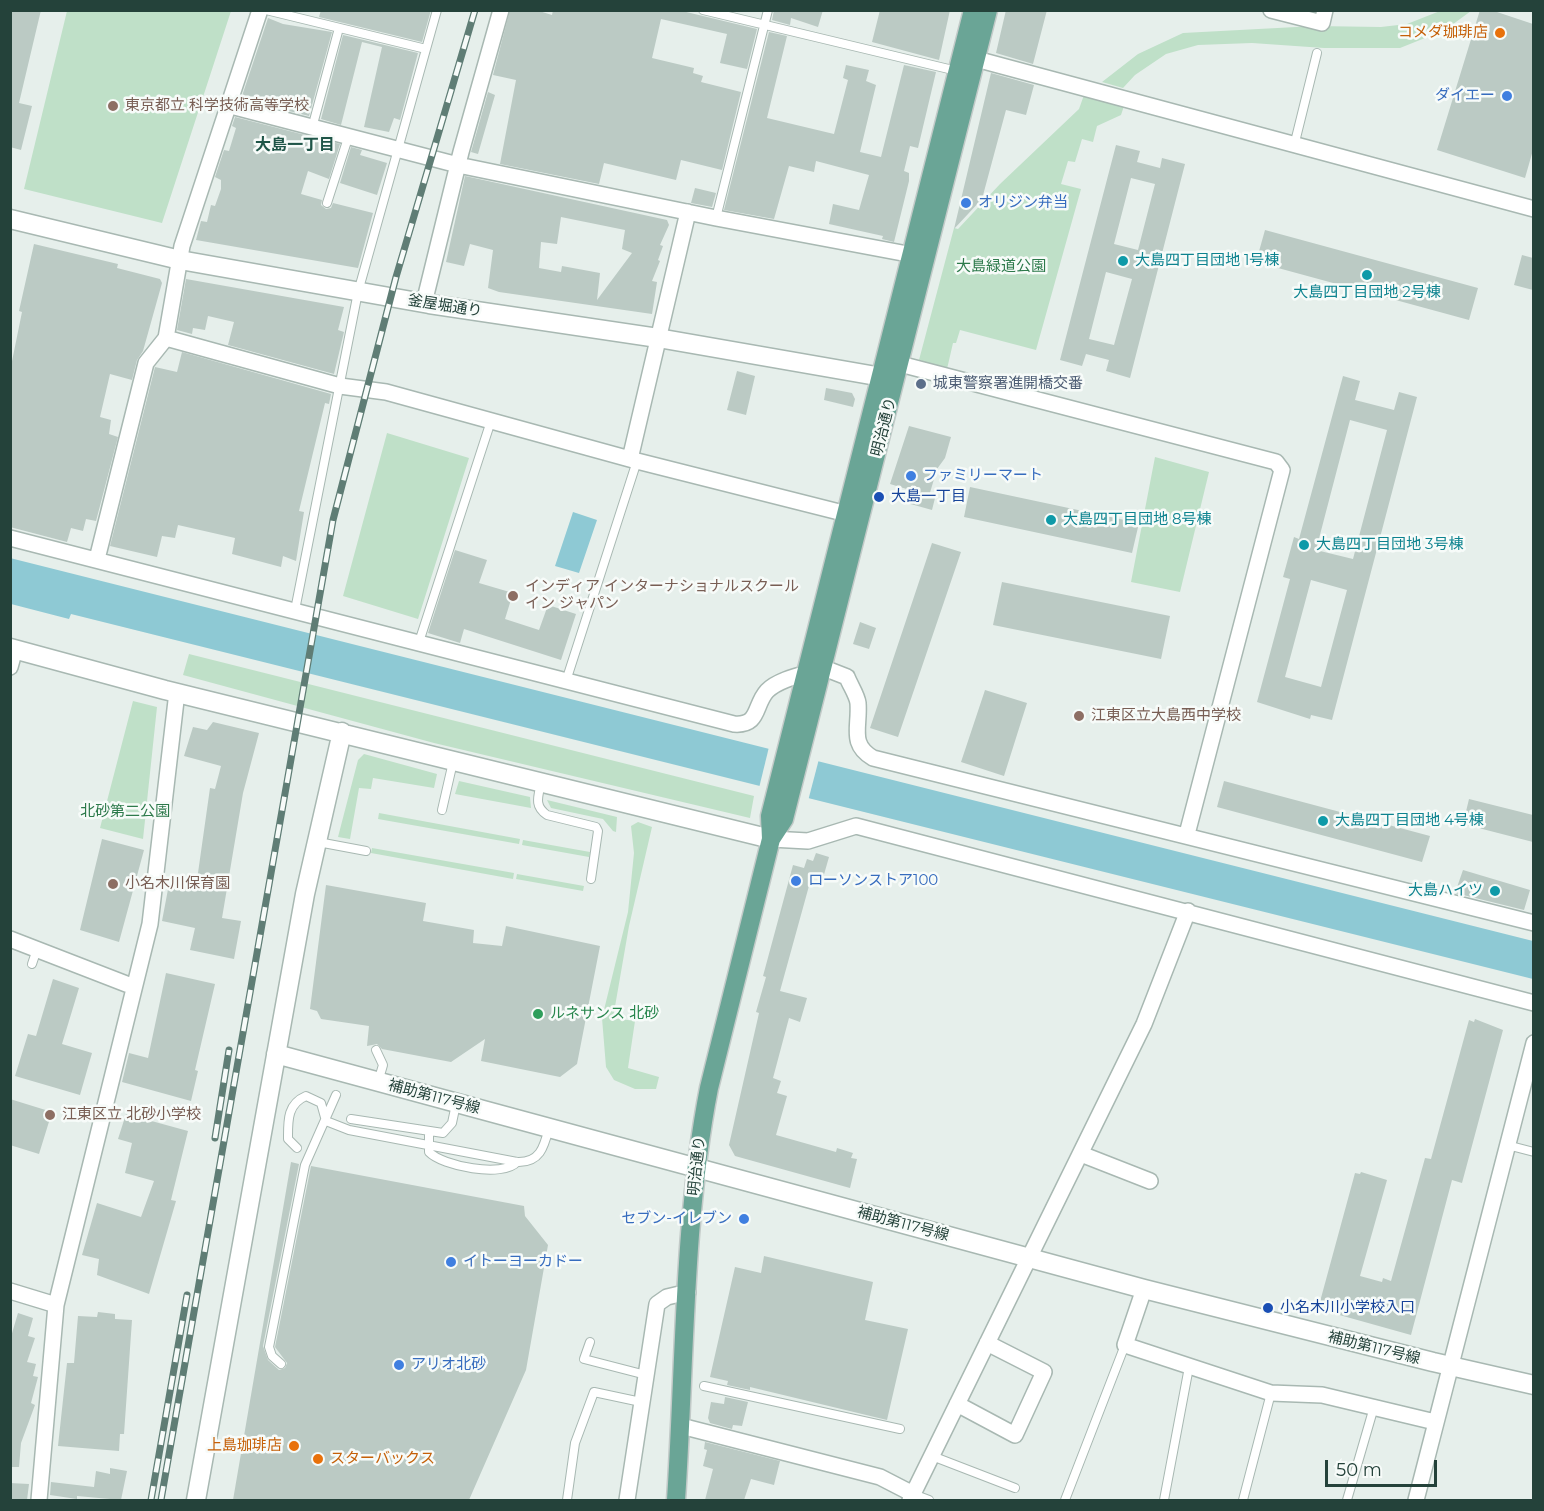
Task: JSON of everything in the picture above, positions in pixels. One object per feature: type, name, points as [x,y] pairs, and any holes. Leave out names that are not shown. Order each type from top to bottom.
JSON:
[{"type":"main road","name":"明治通り","points":[[807,702],[806,675],[973,10]]},
{"type":"main road","name":"明治通り","points":[[676,1500],[696,1166],[709,1088],[807,702],[824,668],[988,10]]},
{"type":"street","points":[[97,559],[146,363],[166,338],[182,246],[260,10]]},
{"type":"street","points":[[424,303],[458,165],[501,10]]},
{"type":"street","points":[[1271,10],[1322,23],[1325,10]]},
{"type":"street","points":[[957,71],[975,59],[1533,209]]},
{"type":"street","points":[[227,105],[458,165],[716,218],[913,255]]},
{"type":"street","points":[[633,460],[688,212]]},
{"type":"street","name":"釜屋堀通り","points":[[10,219],[180,260],[424,303],[882,376]]},
{"type":"street","points":[[166,338],[340,386],[386,392],[633,460],[847,514]]},
{"type":"street","points":[[882,376],[900,364],[1276,462],[1282,470],[1187,834]]},
{"type":"street","points":[[10,538],[744,725],[751,721],[764,694],[771,687],[824,668],[847,677],[858,701],[855,739],[864,752],[873,758],[1187,834],[1533,923]]},
{"type":"street","points":[[12,655],[177,692],[771,839],[808,841],[856,826],[1533,1003]]},
{"type":"street","points":[[39,1500],[56,1305],[150,924],[177,692]]},
{"type":"street","points":[[196,1500],[305,894],[342,732]]},
{"type":"street","points":[[681,1425],[880,1477],[912,1497],[1144,1024],[1188,911]]},
{"type":"street","points":[[10,939],[34,957],[134,987]]},
{"type":"street","points":[[1416,1500],[1533,1043]]},
{"type":"street","name":"補助第117号線","points":[[276,1054],[456,1104],[549,1126],[1030,1259],[1449,1366],[1533,1385]]},
{"type":"street","points":[[1081,1154],[1150,1181]]},
{"type":"street","points":[[1144,1289],[1125,1345],[1272,1393],[1322,1395],[1435,1422]]},
{"type":"street","points":[[10,1291],[56,1305]]},
{"type":"street","points":[[627,1500],[657,1304],[667,1297],[688,1292]]},
{"type":"street","points":[[957,1404],[1015,1435],[1044,1372],[987,1343]]},
{"type":"lane","points":[[266,10],[426,49]]},
{"type":"lane","points":[[295,610],[358,292],[437,10]]},
{"type":"lane","points":[[703,10],[957,71]]},
{"type":"lane","points":[[716,218],[768,10]]},
{"type":"lane","points":[[312,128],[339,28]]},
{"type":"lane","points":[[1294,146],[1317,53]]},
{"type":"lane","points":[[327,203],[348,138]]},
{"type":"lane","points":[[418,642],[491,421]]},
{"type":"lane","points":[[566,681],[633,460]]},
{"type":"lane","points":[[442,810],[453,760]]},
{"type":"lane","points":[[541,782],[537,802],[541,811],[547,815],[596,827],[597,838],[591,879]]},
{"type":"lane","points":[[317,842],[366,851]]},
{"type":"lane","points":[[376,1050],[383,1065],[378,1083]]},
{"type":"lane","points":[[281,1364],[272,1356],[269,1347],[305,1165],[336,1095]]},
{"type":"lane","points":[[297,1148],[288,1139],[290,1112],[293,1104],[306,1096],[312,1097],[321,1103],[326,1120]]},
{"type":"lane","points":[[351,1119],[429,1132],[443,1132],[449,1127],[456,1104]]},
{"type":"lane","points":[[326,1120],[350,1130],[517,1162],[528,1162],[540,1155],[549,1126]]},
{"type":"lane","points":[[429,1132],[429,1152],[441,1160],[494,1171],[508,1169],[517,1162]]},
{"type":"lane","points":[[1507,1145],[1533,1152]]},
{"type":"lane","points":[[590,1342],[584,1359],[646,1375]]},
{"type":"lane","points":[[1065,1500],[1125,1345]]},
{"type":"lane","points":[[1164,1500],[1189,1367]]},
{"type":"lane","points":[[704,1386],[900,1430]]},
{"type":"lane","points":[[567,1500],[575,1443],[594,1392],[641,1402]]},
{"type":"lane","points":[[1243,1500],[1272,1393]]},
{"type":"lane","points":[[1348,1500],[1374,1407]]},
{"type":"lane","points":[[932,1456],[1015,1488]]},
{"type":"lane","points":[[912,1497],[929,1500]]},
{"type":"green space","name":"東京都立 科学技術高等学校","points":[[67,11],[231,11],[162,223],[24,189]]},
{"type":"green space","points":[[1440,11],[1471,11],[1445,30],[1400,48],[1324,48],[1252,43],[1198,45],[1166,54],[1135,75],[1123,88],[1102,82],[1138,54],[1183,33],[1315,26],[1381,27],[1407,24]]},
{"type":"green space","name":"大島緑道公園","points":[[1084,95],[1124,106],[1121,115],[1097,126],[1093,142],[1082,139],[1075,162],[1068,161],[1061,184],[1081,189],[1036,350],[960,330],[956,343],[953,343],[947,369],[919,360],[954,228],[958,229],[1000,184],[1079,109]]},
{"type":"green space","points":[[387,433],[469,458],[418,619],[343,596]]},
{"type":"green space","points":[[1155,457],[1209,472],[1180,592],[1131,582]]},
{"type":"green space","points":[[189,654],[754,796],[750,818],[434,743],[183,675]]},
{"type":"green space","name":"北砂第二公園","points":[[133,701],[157,707],[143,839],[100,828]]},
{"type":"green space","points":[[364,754],[437,774],[434,788],[373,778],[371,789],[359,788],[350,839],[338,837],[358,760]]},
{"type":"green space","points":[[459,781],[530,797],[531,808],[455,794]]},
{"type":"green space","points":[[547,800],[617,817],[616,832],[603,819],[551,808]]},
{"type":"green space","points":[[379,813],[520,839],[519,844],[378,819]]},
{"type":"green space","points":[[638,822],[652,827],[629,926],[613,1018],[635,1021],[628,1068],[659,1077],[656,1089],[635,1089],[614,1080],[606,1067],[602,1018],[628,912],[634,853],[631,826]]},
{"type":"green space","points":[[523,840],[590,852],[589,857],[522,845]]},
{"type":"green space","points":[[372,848],[514,873],[513,879],[371,853]]},
{"type":"green space","points":[[517,874],[584,886],[583,891],[516,879]]},
{"type":"water","points":[[573,512],[597,520],[579,573],[555,566]]},
{"type":"water","points":[[10,558],[1533,941],[1533,979],[71,614],[69,619],[11,604]]},
{"type":"pier","points":[[769,747],[819,759],[808,801],[759,788]]},
{"type":"building","points":[[10,10],[41,10],[19,103],[32,106],[21,150],[10,147]]},
{"type":"building","points":[[321,10],[431,10],[422,42],[319,17]]},
{"type":"building","points":[[510,10],[536,10],[552,15],[553,10],[678,10],[757,29],[747,69],[720,63],[727,34],[661,19],[652,58],[694,68],[693,73],[703,76],[701,82],[741,92],[722,170],[681,160],[676,180],[604,163],[599,184],[500,164],[516,80],[493,75]]},
{"type":"building","points":[[774,10],[823,10],[818,27],[791,18],[790,25],[772,20]]},
{"type":"building","points":[[880,10],[950,10],[939,60],[872,42]]},
{"type":"building","points":[[1006,10],[1047,10],[1033,64],[996,53]]},
{"type":"building","points":[[1480,10],[1491,10],[1533,24],[1533,150],[1525,178],[1437,150]]},
{"type":"building","points":[[268,18],[283,24],[332,32],[309,116],[241,99]]},
{"type":"building","points":[[769,32],[787,36],[767,118],[834,134],[848,80],[843,78],[846,65],[869,70],[866,81],[876,85],[860,152],[881,157],[904,65],[936,72],[918,148],[910,146],[904,171],[909,173],[909,181],[894,242],[882,239],[883,236],[829,224],[833,204],[859,210],[869,175],[816,161],[814,172],[789,166],[774,219],[724,210]]},
{"type":"building","points":[[343,35],[418,53],[400,120],[394,118],[389,132],[364,127],[382,47],[362,42],[341,125],[321,119]]},
{"type":"building","points":[[991,73],[1034,85],[1026,115],[1006,110],[982,199],[954,229]]},
{"type":"building","points":[[488,92],[495,95],[478,154],[471,152]]},
{"type":"building","points":[[235,117],[340,144],[329,179],[308,171],[301,194],[322,200],[321,205],[326,209],[331,208],[333,203],[373,213],[358,268],[196,240],[201,221],[207,222],[211,205],[215,206],[221,189],[221,180],[215,177],[224,150],[229,151],[236,128],[232,126]]},
{"type":"building","name":"大島四丁目団地 1号棟","points":[[1116,145],[1140,151],[1137,162],[1160,168],[1162,158],[1185,164],[1130,378],[1106,371],[1109,360],[1086,354],[1082,366],[1060,360]],"holes":[[[1131,178],[1155,184],[1138,250],[1114,244]],[[1106,272],[1132,279],[1114,345],[1089,339]]]},
{"type":"building","points":[[351,147],[362,150],[360,155],[387,163],[377,195],[340,183]]},
{"type":"building","points":[[465,176],[667,220],[669,225],[660,245],[663,246],[658,260],[660,261],[652,281],[657,282],[652,314],[499,292],[488,288],[493,250],[470,244],[464,266],[446,262]],"holes":[[[561,217],[625,230],[622,249],[632,253],[597,300],[600,273],[562,266],[561,272],[539,268],[541,242],[557,244]]]},
{"type":"building","points":[[695,188],[716,193],[712,207],[691,203]]},
{"type":"building","name":"大島四丁目団地 2号棟","points":[[1265,230],[1478,288],[1469,320],[1256,262]]},
{"type":"building","points":[[34,244],[118,264],[117,268],[160,279],[162,283],[143,351],[137,360],[132,380],[110,374],[100,417],[111,420],[109,434],[118,437],[96,521],[86,519],[83,531],[71,528],[67,542],[10,527],[10,371],[22,312],[19,311]]},
{"type":"building","points":[[1522,255],[1533,258],[1533,290],[1514,285]]},
{"type":"building","points":[[186,279],[344,307],[338,330],[344,332],[334,374],[228,345],[234,322],[208,316],[205,330],[193,328],[192,334],[177,330]]},
{"type":"building","points":[[182,352],[331,394],[329,404],[325,403],[299,511],[304,512],[296,561],[283,556],[281,567],[232,554],[235,538],[178,525],[175,538],[162,536],[157,557],[110,546],[155,367],[177,372]]},
{"type":"building","points":[[737,371],[755,376],[746,415],[727,410]]},
{"type":"building","name":"大島四丁目団地 3号棟","points":[[1343,376],[1360,381],[1355,400],[1394,410],[1399,392],[1417,397],[1332,720],[1311,715],[1310,719],[1257,702],[1290,579],[1283,577],[1294,537],[1299,539]],"holes":[[[1350,420],[1387,430],[1353,559],[1316,550]],[[1311,580],[1347,590],[1321,687],[1285,677]]]},
{"type":"building","points":[[826,388],[852,393],[855,399],[853,407],[824,400]]},
{"type":"building","points":[[909,426],[951,437],[945,458],[937,469],[929,496],[935,498],[932,510],[907,503],[910,490],[890,484]]},
{"type":"building","name":"大島四丁目団地 8号棟","points":[[970,487],[1139,523],[1132,553],[964,517]]},
{"type":"building","points":[[932,543],[961,552],[898,737],[870,728]]},
{"type":"building","points":[[455,550],[487,560],[479,583],[513,593],[505,619],[539,630],[548,605],[576,614],[561,660],[464,629],[460,643],[428,633]]},
{"type":"building","points":[[1002,582],[1170,616],[1161,659],[993,625]]},
{"type":"building","points":[[860,622],[876,628],[869,649],[853,644]]},
{"type":"building","points":[[985,690],[1027,703],[1004,776],[961,762]]},
{"type":"building","points":[[213,722],[259,733],[243,793],[222,918],[241,921],[234,959],[190,950],[195,928],[162,921],[169,884],[196,887],[210,788],[215,789],[221,766],[184,756],[193,727],[207,730]]},
{"type":"building","name":"大島四丁目団地 4号棟","points":[[1224,781],[1430,836],[1422,862],[1217,807]]},
{"type":"building","points":[[1469,799],[1533,815],[1533,842],[1463,824]]},
{"type":"building","points":[[102,839],[144,850],[119,942],[80,930]]},
{"type":"building","points":[[816,853],[829,857],[823,878],[812,875],[780,991],[807,998],[800,1022],[789,1018],[773,1078],[781,1081],[777,1093],[787,1096],[776,1135],[836,1152],[837,1148],[853,1153],[851,1158],[857,1159],[850,1188],[735,1156],[729,1145],[759,1013],[756,1012],[766,977],[763,976],[793,865],[804,868],[807,859],[813,861]]},
{"type":"building","name":"大島ハイツ","points":[[1463,870],[1530,890],[1524,910],[1455,893]]},
{"type":"building","points":[[326,885],[426,903],[423,921],[474,930],[473,943],[502,946],[506,926],[600,946],[577,1064],[560,1077],[481,1061],[485,1039],[451,1062],[382,1049],[377,1044],[367,1046],[369,1026],[321,1019],[317,1011],[310,1009]]},
{"type":"building","points":[[166,973],[215,984],[195,1070],[198,1071],[191,1101],[122,1082],[129,1053],[148,1058]]},
{"type":"building","points":[[53,979],[79,988],[62,1044],[92,1053],[80,1095],[15,1076],[28,1034],[36,1036]]},
{"type":"building","points":[[1475,1019],[1503,1030],[1462,1183],[1452,1180],[1411,1335],[1318,1309],[1355,1173],[1360,1174],[1361,1172],[1387,1180],[1360,1276],[1382,1282],[1383,1278],[1391,1281],[1425,1158],[1431,1159],[1469,1020],[1474,1022]]},
{"type":"building","points":[[10,1099],[52,1112],[39,1154],[10,1145]]},
{"type":"building","points":[[126,1114],[188,1131],[171,1200],[176,1201],[149,1294],[97,1275],[99,1259],[82,1255],[97,1203],[141,1217],[154,1181],[125,1173],[132,1143],[118,1139]]},
{"type":"building","name":"アリオ北砂","points":[[291,1162],[299,1164],[263,1346],[268,1360],[279,1370],[285,1368],[287,1363],[275,1347],[311,1166],[524,1206],[525,1216],[548,1245],[526,1370],[469,1500],[233,1500]]},
{"type":"building","points":[[764,1256],[873,1282],[865,1320],[908,1329],[887,1420],[750,1387],[750,1390],[727,1385],[728,1381],[710,1377],[735,1267],[761,1273]]},
{"type":"building","points":[[98,1312],[115,1314],[115,1319],[132,1320],[124,1434],[120,1434],[119,1451],[58,1446],[67,1363],[74,1363],[78,1316],[97,1317]]},
{"type":"building","points":[[18,1313],[33,1318],[28,1336],[35,1338],[27,1362],[36,1364],[33,1376],[38,1377],[31,1403],[35,1405],[21,1443],[19,1467],[10,1467],[10,1340]]},
{"type":"building","points":[[725,1397],[748,1402],[742,1426],[733,1425],[732,1429],[710,1423],[708,1418],[711,1402],[724,1404]]},
{"type":"building","points":[[705,1442],[780,1461],[774,1485],[751,1479],[744,1500],[705,1500],[713,1469],[703,1466],[707,1450],[704,1449]]},
{"type":"building","points":[[110,1468],[127,1471],[121,1500],[77,1496],[77,1499],[50,1495],[51,1482],[94,1487],[96,1471],[110,1474]]},
{"type":"building","points":[[10,1483],[29,1484],[27,1500],[10,1500]]},
{"type":"railway","points":[[161,1500],[333,520],[396,277],[475,10]]},
{"type":"railway","points":[[215,1138],[229,1050]]},
{"type":"railway","points":[[151,1500],[187,1295]]},
{"type":"place","name":"コメダ珈琲店","points":[[1500,33]]},
{"type":"place","name":"ダイエー","points":[[1507,96]]},
{"type":"place","name":"東京都立 科学技術高等学校","points":[[113,106]]},
{"type":"place","name":"オリジン弁当","points":[[966,203]]},
{"type":"place","name":"大島四丁目団地 1号棟","points":[[1123,261]]},
{"type":"place","name":"大島四丁目団地 2号棟","points":[[1367,275]]},
{"type":"place","name":"城東警察署進開橋交番","points":[[921,384]]},
{"type":"place","name":"ファミリーマート","points":[[911,476]]},
{"type":"place","name":"大島一丁目","points":[[879,497]]},
{"type":"place","name":"大島四丁目団地 8号棟","points":[[1051,520]]},
{"type":"place","name":"大島四丁目団地 3号棟","points":[[1304,545]]},
{"type":"place","name":"インディア インターナショナルスクール イン ジャパン","points":[[513,596]]},
{"type":"place","name":"江東区立大島西中学校","points":[[1079,716]]},
{"type":"place","name":"大島四丁目団地 4号棟","points":[[1323,821]]},
{"type":"place","name":"ローソンストア100","points":[[796,881]]},
{"type":"place","name":"小名木川保育園","points":[[113,884]]},
{"type":"place","name":"大島ハイツ","points":[[1495,891]]},
{"type":"place","name":"ルネサンス 北砂","points":[[538,1014]]},
{"type":"place","name":"江東区立 北砂小学校","points":[[50,1115]]},
{"type":"place","name":"セブン-イレブン","points":[[744,1219]]},
{"type":"place","name":"イトーヨーカドー","points":[[451,1262]]},
{"type":"place","name":"小名木川小学校入口","points":[[1268,1308]]},
{"type":"place","name":"アリオ北砂","points":[[399,1365]]},
{"type":"place","name":"上島珈琲店","points":[[294,1446]]},
{"type":"place","name":"スターバックス","points":[[318,1459]]},
{"type":"district","name":"大島一丁目","points":[[295,145]]}]
